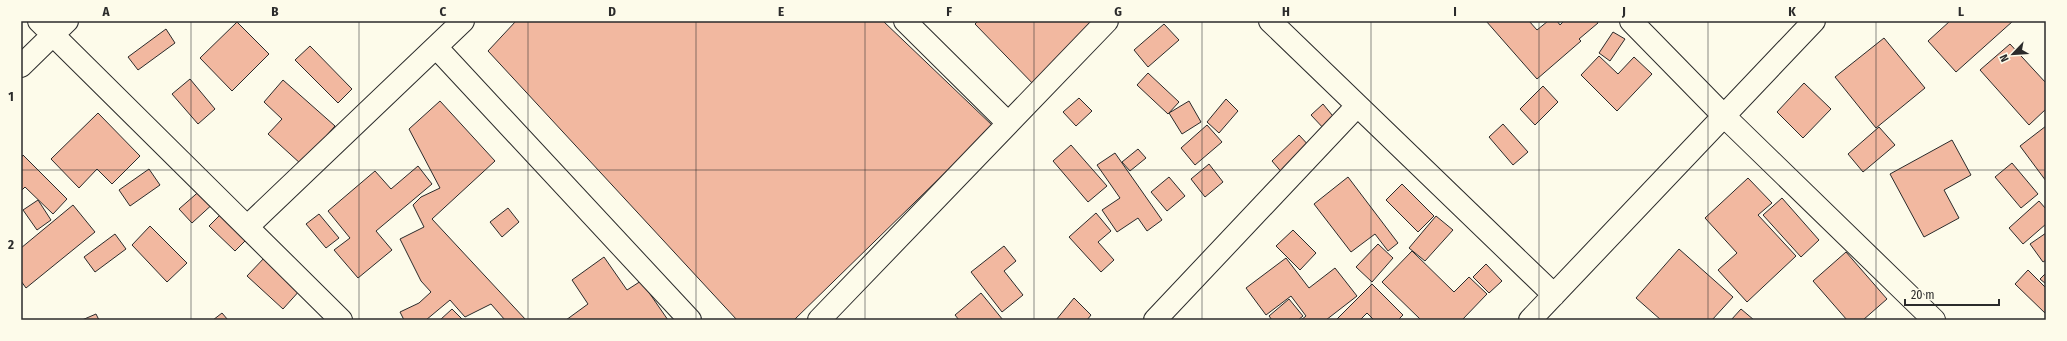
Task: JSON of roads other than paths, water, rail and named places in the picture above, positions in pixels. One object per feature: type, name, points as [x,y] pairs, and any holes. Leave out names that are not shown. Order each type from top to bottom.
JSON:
[{"type":"street","points":[[247,227],[463,21]]},
{"type":"street","points":[[905,21],[1008,123]]},
{"type":"street","points":[[819,320],[1107,21]]},
{"type":"street","points":[[1270,21],[1357,106],[1544,311],[1723,115],[1814,21]]},
{"type":"street","points":[[1631,21],[1723,115],[1934,320]]},
{"type":"street","points":[[21,66],[53,25],[247,227],[341,320]]},
{"type":"street","points":[[436,47],[690,320]]},
{"type":"street","points":[[1156,320],[1357,106]]}]
